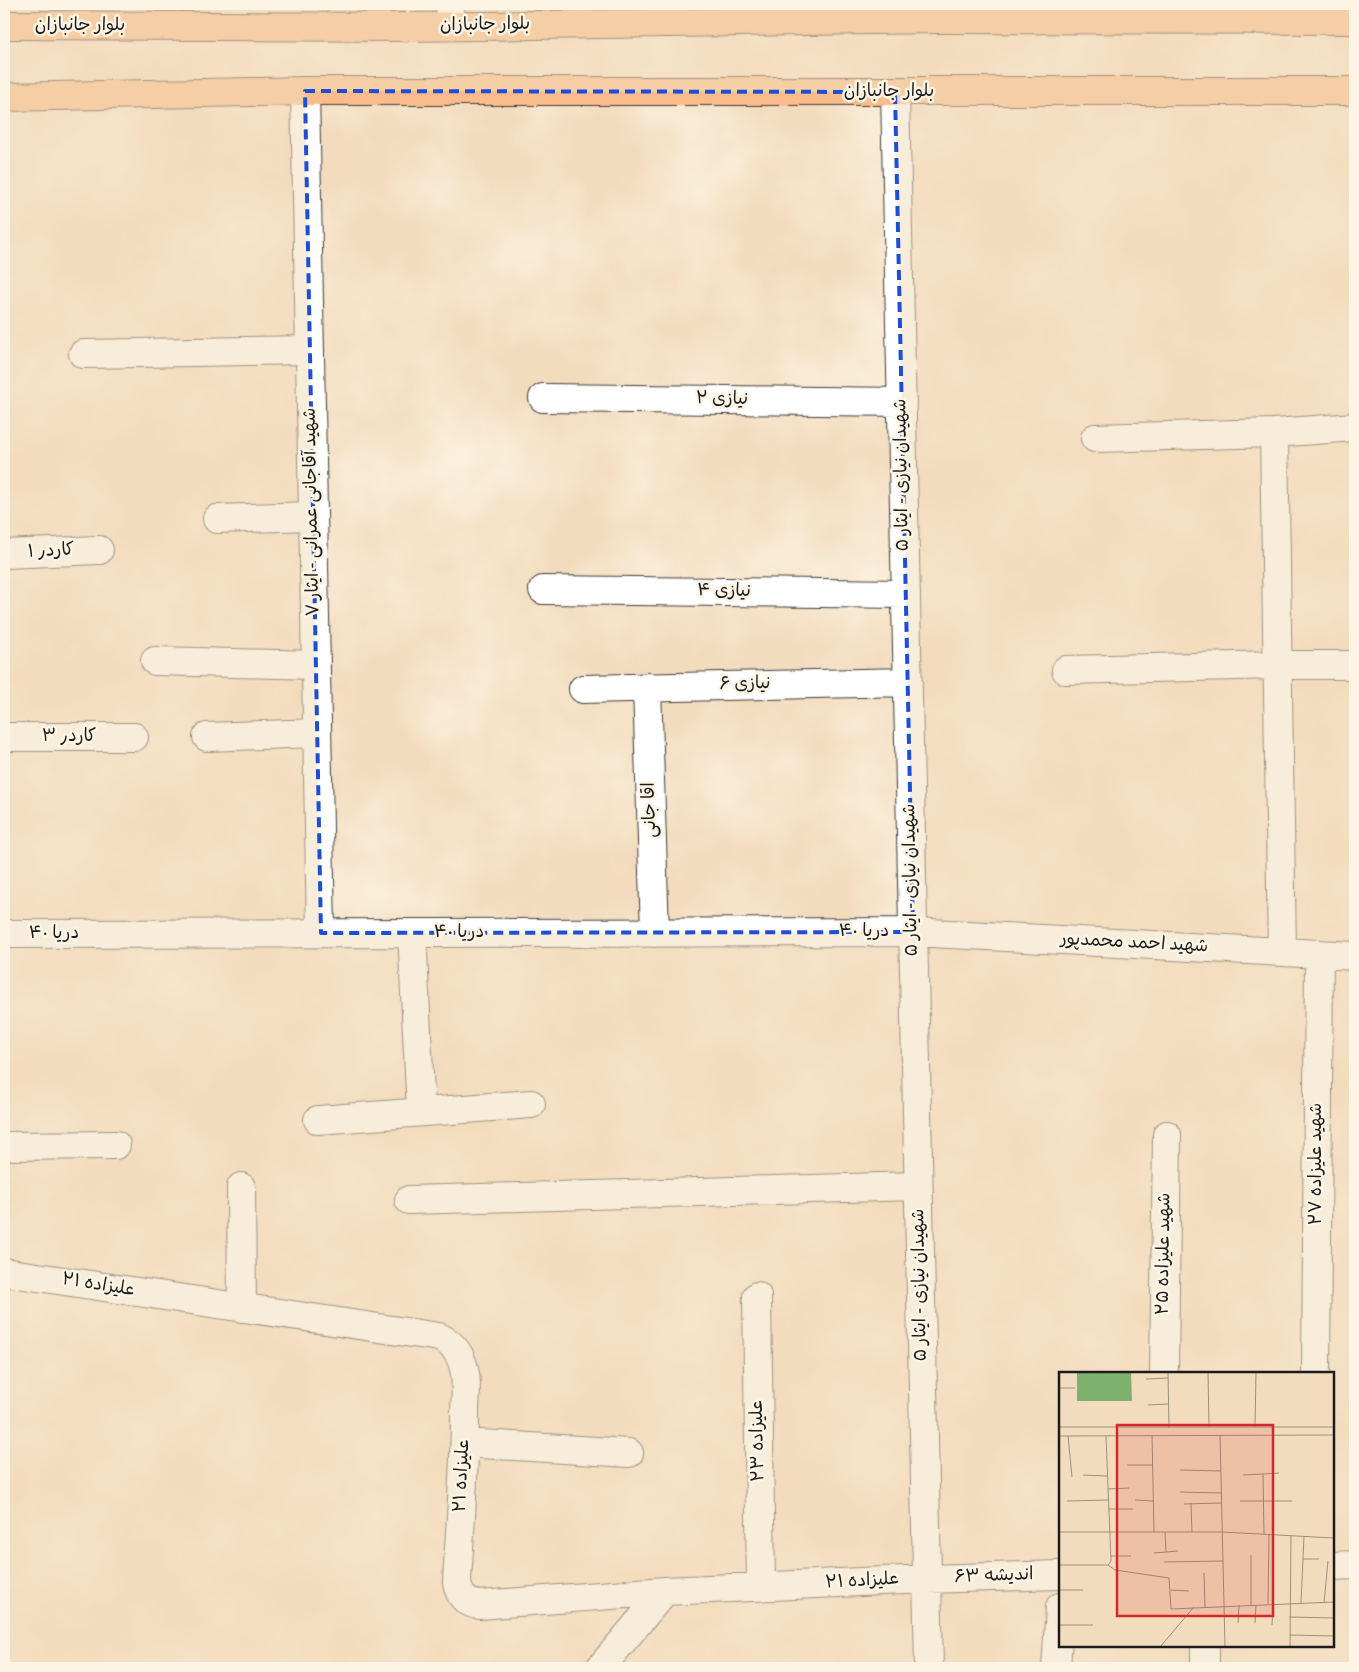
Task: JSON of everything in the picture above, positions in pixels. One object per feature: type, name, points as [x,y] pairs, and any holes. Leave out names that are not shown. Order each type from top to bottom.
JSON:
[{"type":"main road","name":"بلوار جانبازان","points":[[4,25],[450,15],[796,13],[938,19],[1200,12],[1355,20]]},
{"type":"main road","name":"بلوار جانبازان","points":[[4,97],[305,91],[1355,91]]},
{"type":"street","name":"شهید آقاجانی عمرانی - ایثار ۷","points":[[305,91],[321,933]]},
{"type":"street","name":"شهیدان نیازی - ایثار ۵","points":[[895,92],[929,1668]]},
{"type":"street","points":[[82,354],[310,350]]},
{"type":"street","name":"نیازی ۲","points":[[543,398],[902,402]]},
{"type":"street","points":[[1095,438],[1274,433],[1355,427]]},
{"type":"street","points":[[1274,433],[1282,952]]},
{"type":"street","points":[[216,519],[313,516]]},
{"type":"street","name":"کاردر ۱","points":[[4,554],[99,550]]},
{"type":"street","name":"نیازی ۴","points":[[543,590],[906,594]]},
{"type":"street","points":[[155,661],[316,665]]},
{"type":"street","points":[[1066,670],[1355,665]]},
{"type":"street","name":"نیازی ۶","points":[[582,689],[908,682]]},
{"type":"street","name":"اقا جانی","points":[[646,688],[655,933]]},
{"type":"street","points":[[207,737],[318,733]]},
{"type":"street","name":"کاردر ۳","points":[[4,737],[134,737]]},
{"type":"street","name":"شهید احمد محمدپور","points":[[913,932],[1355,956]]},
{"type":"street","name":"دریا ۴۰","points":[[4,934],[913,932]]},
{"type":"street","points":[[412,933],[421,1112]]},
{"type":"street","name":"شهید علیزاده ۲۷","points":[[1316,1372],[1319,954]]},
{"type":"street","points":[[318,1120],[531,1104]]},
{"type":"street","name":"شهید علیزاده ۲۵","points":[[1164,1372],[1167,1135]]},
{"type":"street","points":[[4,1146],[116,1146]]},
{"type":"street","points":[[408,1200],[918,1186]]},
{"type":"street","points":[[242,1187],[242,1308]]},
{"type":"street","name":"علیزاده ۲۱","points":[[4,1272],[439,1337],[448,1341],[454,1347],[464,1366],[465,1377],[465,1443],[457,1582],[459,1592],[471,1604],[479,1605],[665,1591],[927,1579]]},
{"type":"street","name":"علیزاده ۲۳","points":[[757,1296],[761,1586]]},
{"type":"street","points":[[465,1443],[629,1453]]},
{"type":"street","points":[[1334,1566],[1355,1565]]},
{"type":"street","name":"اندیشه ۶۳","points":[[927,1579],[1059,1575]]},
{"type":"street","points":[[600,1668],[665,1591]]},
{"type":"street","points":[[1056,1668],[1059,1622]]},
{"type":"street","points":[[1205,1647],[1205,1668]]},
{"type":"highlighted area","points":[[305,91],[895,92],[913,932],[321,933]]}]
